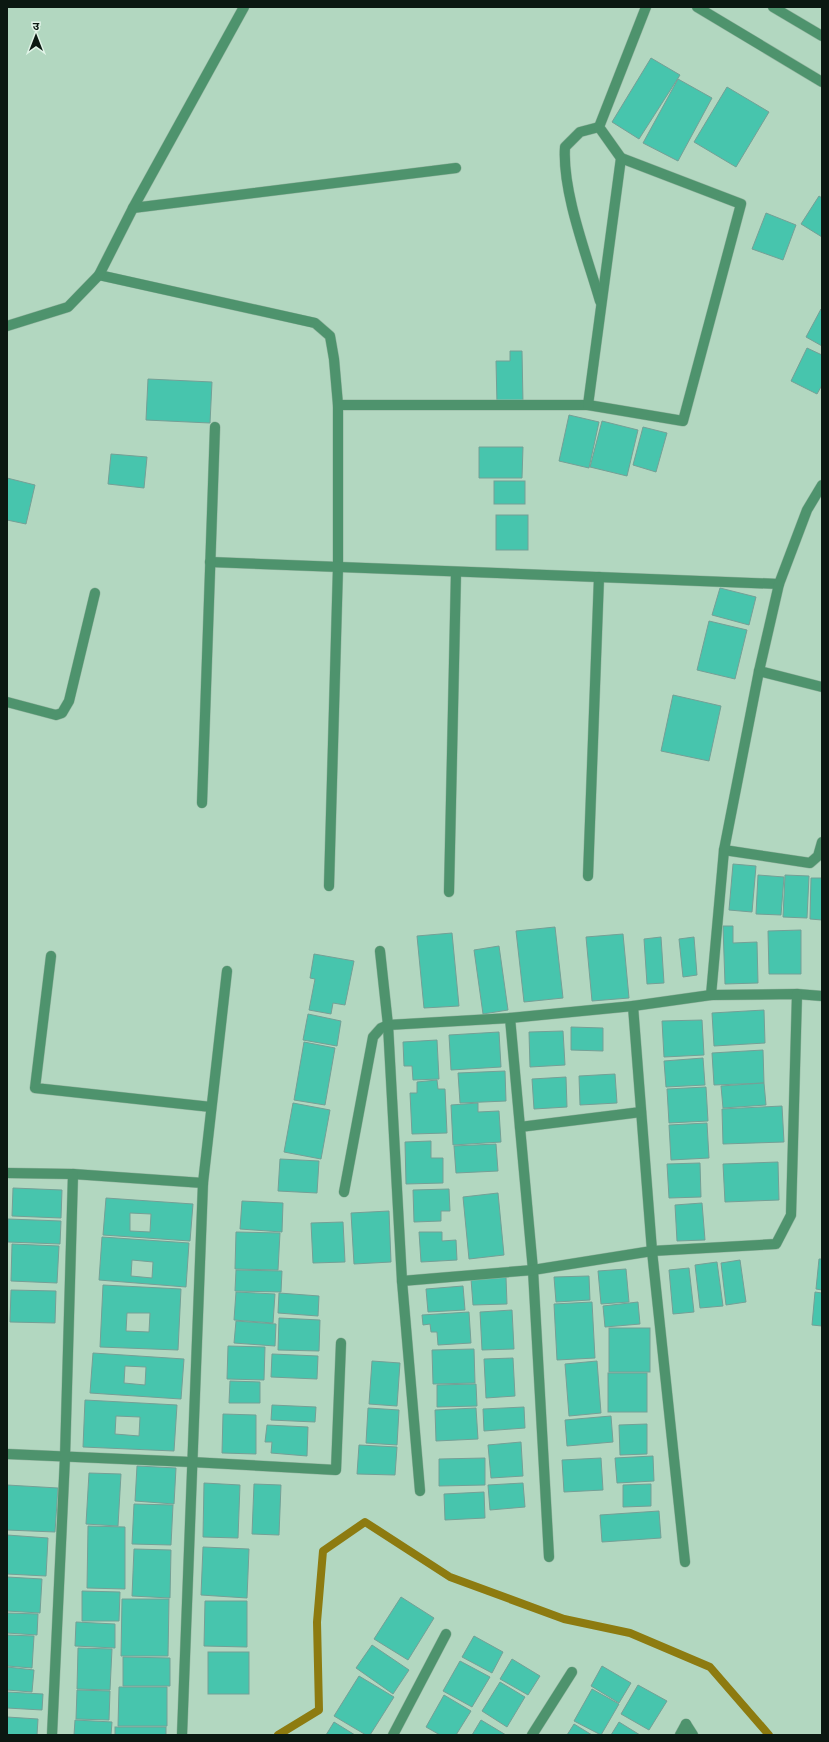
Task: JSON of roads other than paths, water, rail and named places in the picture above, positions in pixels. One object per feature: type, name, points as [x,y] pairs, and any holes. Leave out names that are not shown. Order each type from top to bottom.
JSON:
[{"type":"street","points":[[8,328],[68,307],[100,275],[133,208],[244,7]]},
{"type":"street","points":[[600,127],[646,7]]},
{"type":"street","points":[[697,7],[822,82]]},
{"type":"street","points":[[773,7],[822,36]]},
{"type":"street","points":[[338,405],[588,405],[683,421],[741,204],[621,158],[600,127]]},
{"type":"street","points":[[600,127],[580,132],[564,147],[564,165],[575,214],[601,306]]},
{"type":"street","points":[[588,405],[621,158]]},
{"type":"street","points":[[133,208],[456,168]]},
{"type":"street","points":[[100,275],[315,323],[330,336],[334,359],[338,405],[338,567],[329,886]]},
{"type":"street","points":[[202,803],[215,427]]},
{"type":"street","points":[[711,995],[724,850],[759,671],[779,584],[807,510],[822,485]]},
{"type":"street","points":[[210,562],[779,584]]},
{"type":"street","points":[[449,892],[456,572]]},
{"type":"street","points":[[588,876],[599,577]]},
{"type":"street","points":[[7,702],[56,715],[62,713],[69,701],[95,593]]},
{"type":"street","points":[[759,671],[822,687]]},
{"type":"street","points":[[724,850],[810,863],[818,856],[822,842]]},
{"type":"street","points":[[380,951],[388,1025],[402,1281],[420,1491]]},
{"type":"street","points":[[51,956],[35,1088],[211,1107]]},
{"type":"street","points":[[182,1735],[191,1462],[203,1183],[227,971]]},
{"type":"street","points":[[402,1281],[533,1270],[652,1251],[776,1244],[791,1214],[797,994]]},
{"type":"street","points":[[344,1192],[374,1037],[381,1028],[388,1025],[510,1018],[633,1006],[711,995],[797,994],[822,996]]},
{"type":"street","points":[[633,1006],[652,1251],[685,1562]]},
{"type":"street","points":[[510,1018],[533,1270],[549,1557]]},
{"type":"street","points":[[520,1127],[641,1112]]},
{"type":"street","points":[[7,1173],[73,1174],[203,1183]]},
{"type":"street","points":[[52,1735],[65,1457],[73,1174]]},
{"type":"street","points":[[7,1454],[336,1470],[341,1342]]},
{"type":"street","points":[[393,1735],[446,1634]]},
{"type":"street","points":[[532,1735],[572,1672]]},
{"type":"street","points":[[680,1735],[686,1724],[693,1735]]},
{"type":"waterway","points":[[278,1735],[319,1710],[317,1622],[323,1551],[365,1522],[450,1577],[564,1619],[630,1633],[710,1667],[769,1735]]}]
